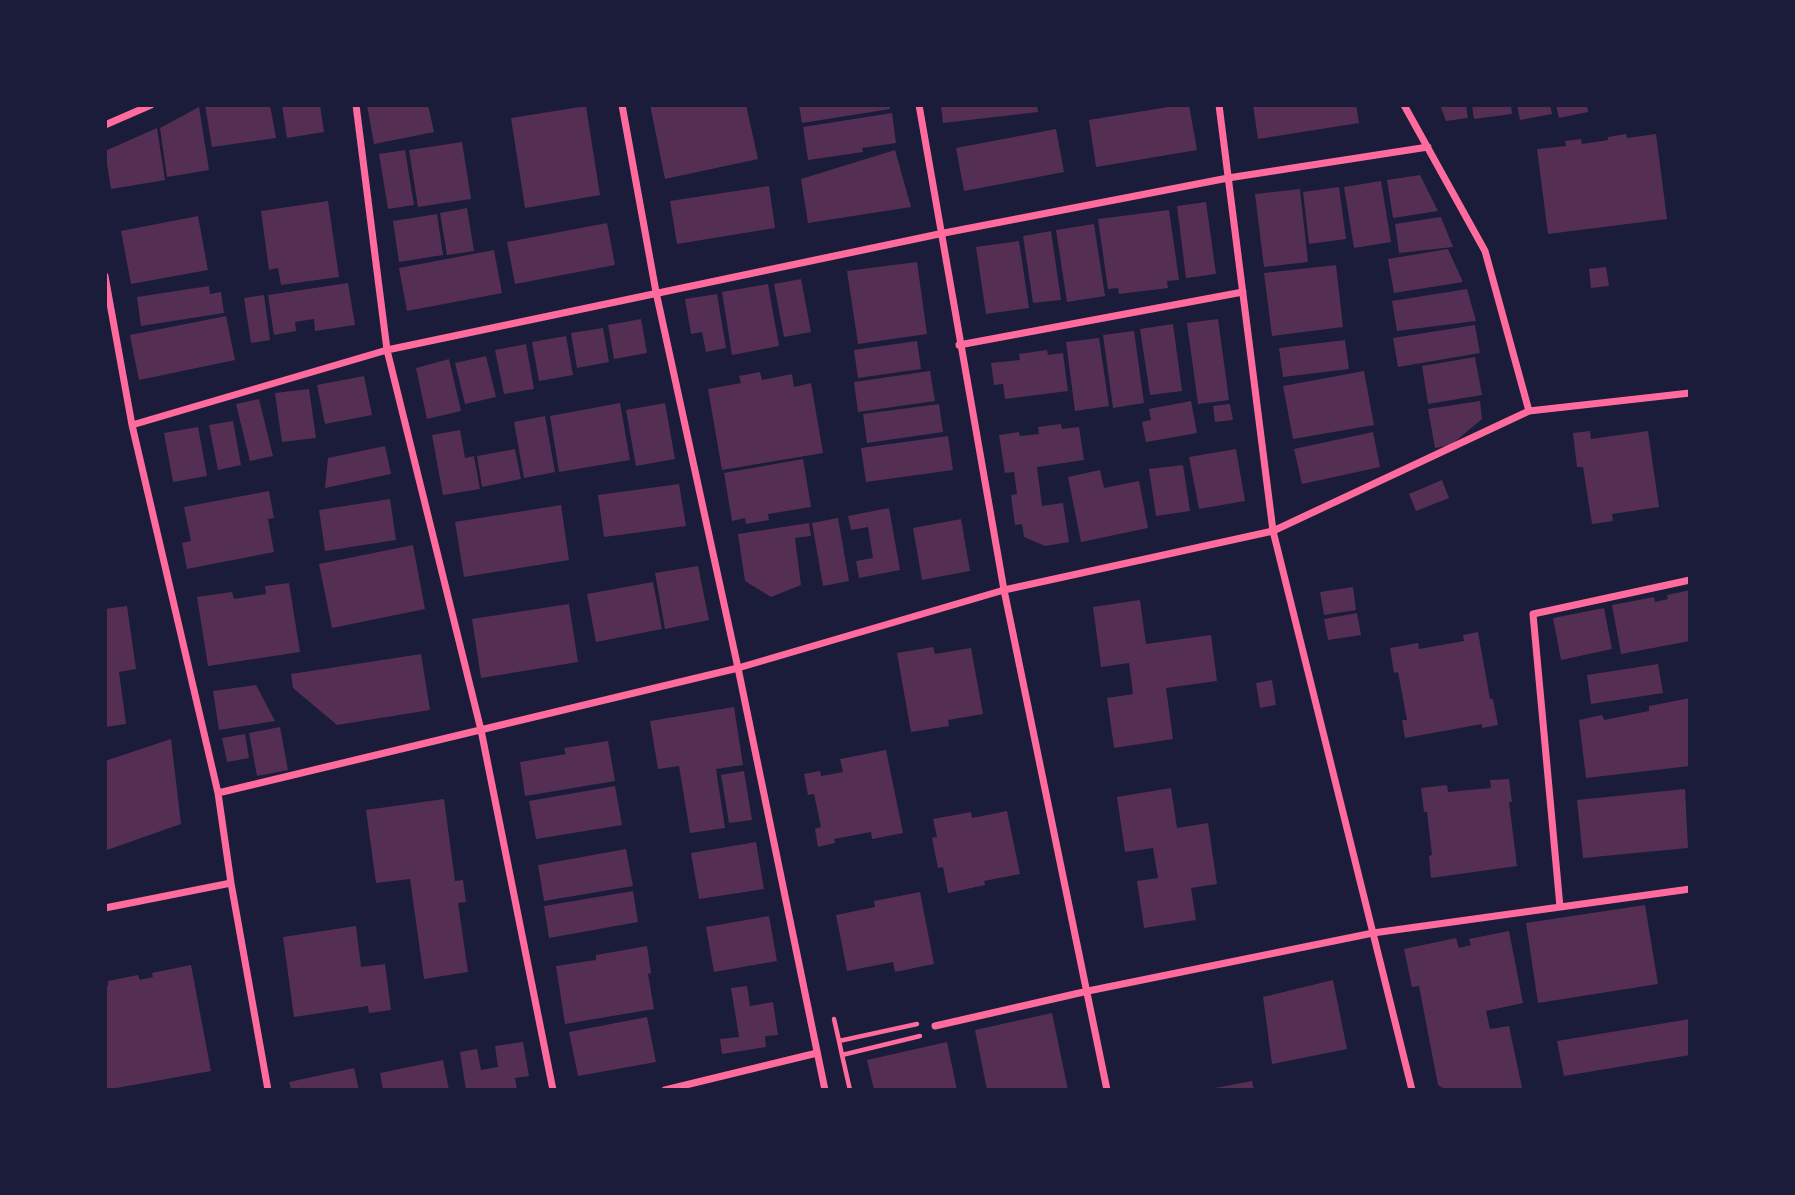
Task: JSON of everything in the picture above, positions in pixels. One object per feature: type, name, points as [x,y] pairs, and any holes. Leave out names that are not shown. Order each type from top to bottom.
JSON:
[{"type":"street","points":[[105,125],[150,105]]},
{"type":"street","points":[[356,105],[387,350],[481,730],[553,1090]]},
{"type":"street","points":[[622,105],[656,292],[738,668],[825,1090]]},
{"type":"street","points":[[919,105],[939,234],[1004,590],[1107,1090]]},
{"type":"street","points":[[1219,105],[1273,531],[1412,1090]]},
{"type":"street","points":[[1404,105],[1485,251],[1529,411]]},
{"type":"street","points":[[132,425],[387,350],[656,292],[1228,178],[1428,147]]},
{"type":"street","points":[[105,276],[132,425],[218,793],[231,883],[268,1090]]},
{"type":"street","points":[[960,345],[1243,292]]},
{"type":"street","points":[[218,793],[738,668],[1004,590],[1273,531],[1529,411],[1690,393]]},
{"type":"street","points":[[1560,907],[1533,614],[1690,580]]},
{"type":"street","points":[[105,908],[231,883]]},
{"type":"street","points":[[935,1026],[1088,991],[1373,933],[1690,889]]},
{"type":"street","points":[[665,1090],[817,1053]]},
{"type":"path","points":[[807,1002],[829,997],[850,1090]]},
{"type":"path","points":[[839,1041],[917,1024],[935,1026]]},
{"type":"path","points":[[842,1055],[920,1035],[935,1026]]},
{"type":"building","points":[[205,105],[270,105],[276,138],[212,147]]},
{"type":"building","points":[[282,105],[320,105],[324,132],[287,138]]},
{"type":"building","points":[[367,105],[428,105],[434,132],[374,144]]},
{"type":"building","points":[[650,105],[746,105],[758,159],[665,179]]},
{"type":"building","points":[[799,105],[890,105],[890,109],[802,123]]},
{"type":"building","points":[[941,105],[1037,105],[1038,112],[943,123]]},
{"type":"building","points":[[1189,105],[1197,150],[1096,167],[1089,120]]},
{"type":"building","points":[[1253,105],[1356,105],[1359,123],[1258,139]]},
{"type":"building","points":[[1440,105],[1466,105],[1468,118],[1446,121]]},
{"type":"building","points":[[1472,105],[1511,105],[1512,114],[1474,119]]},
{"type":"building","points":[[1517,105],[1550,105],[1552,114],[1520,120]]},
{"type":"building","points":[[1556,105],[1587,105],[1588,112],[1559,118]]},
{"type":"building","points":[[586,106],[600,195],[525,208],[511,118]]},
{"type":"building","points":[[199,107],[209,170],[167,177],[160,128]]},
{"type":"building","points":[[892,113],[896,143],[862,148],[863,152],[808,160],[803,127]]},
{"type":"building","points":[[157,128],[165,180],[111,189],[105,151]]},
{"type":"building","points":[[1056,129],[1064,172],[964,191],[956,148]]},
{"type":"building","points":[[1626,134],[1627,138],[1656,134],[1667,219],[1548,234],[1537,149],[1566,146],[1565,141],[1581,139],[1582,144]]},
{"type":"building","points":[[462,142],[471,199],[418,207],[409,150]]},
{"type":"building","points":[[405,150],[414,205],[388,209],[379,154]]},
{"type":"building","points":[[895,150],[911,207],[808,223],[801,179]]},
{"type":"building","points":[[1420,175],[1438,211],[1393,218],[1387,180]]},
{"type":"building","points":[[1381,181],[1391,242],[1354,248],[1344,187]]},
{"type":"building","points":[[769,186],[775,228],[677,244],[670,201]]},
{"type":"building","points":[[1339,187],[1346,239],[1309,244],[1303,192]]},
{"type":"building","points":[[1300,189],[1308,262],[1264,267],[1255,194]]},
{"type":"building","points":[[328,201],[339,277],[281,285],[278,268],[269,270],[261,211]]},
{"type":"building","points":[[1206,202],[1216,274],[1186,278],[1177,206]]},
{"type":"building","points":[[467,208],[474,251],[447,255],[440,213]]},
{"type":"building","points":[[1169,210],[1179,280],[1167,281],[1168,288],[1119,294],[1118,288],[1108,289],[1098,219]]},
{"type":"building","points":[[437,214],[443,255],[399,262],[393,221]]},
{"type":"building","points":[[198,216],[208,270],[131,284],[121,231]]},
{"type":"building","points":[[1441,217],[1453,247],[1399,253],[1395,224]]},
{"type":"building","points":[[607,223],[615,265],[515,284],[507,242]]},
{"type":"building","points":[[1094,224],[1105,296],[1067,302],[1056,230]]},
{"type":"building","points":[[1051,231],[1061,300],[1033,303],[1023,236]]},
{"type":"building","points":[[1019,241],[1029,308],[986,314],[976,247]]},
{"type":"building","points":[[1448,249],[1463,282],[1394,293],[1388,259]]},
{"type":"building","points":[[494,250],[502,293],[407,311],[399,268]]},
{"type":"building","points":[[917,262],[927,334],[858,344],[847,271]]},
{"type":"building","points":[[1336,265],[1343,327],[1272,336],[1264,273]]},
{"type":"building","points":[[1606,267],[1609,286],[1591,288],[1589,269]]},
{"type":"building","points":[[801,279],[811,332],[784,337],[774,284]]},
{"type":"building","points":[[348,283],[355,325],[315,331],[314,319],[295,322],[296,331],[274,335],[268,295]]},
{"type":"building","points":[[768,284],[779,346],[732,355],[722,292]]},
{"type":"building","points":[[209,286],[210,294],[221,292],[224,313],[141,326],[137,297]]},
{"type":"building","points":[[1467,289],[1476,321],[1397,331],[1392,301]]},
{"type":"building","points":[[717,294],[726,348],[706,352],[702,332],[691,334],[685,299]]},
{"type":"building","points":[[264,295],[270,340],[251,343],[244,298]]},
{"type":"building","points":[[226,316],[235,360],[139,380],[130,335]]},
{"type":"building","points":[[641,319],[647,353],[614,359],[608,325]]},
{"type":"building","points":[[1218,319],[1229,400],[1198,404],[1187,323]]},
{"type":"building","points":[[1173,324],[1182,391],[1150,395],[1140,329]]},
{"type":"building","points":[[1475,325],[1480,353],[1398,367],[1393,338]]},
{"type":"building","points":[[603,328],[609,362],[577,368],[571,333]]},
{"type":"building","points":[[1134,331],[1144,403],[1113,408],[1103,335]]},
{"type":"building","points":[[566,336],[573,375],[539,381],[532,342]]},
{"type":"building","points":[[1099,338],[1109,406],[1075,411],[1066,342]]},
{"type":"building","points":[[1345,340],[1349,369],[1283,377],[1279,348]]},
{"type":"building","points":[[917,341],[921,369],[858,378],[854,350]]},
{"type":"building","points":[[526,344],[534,389],[504,394],[495,350]]},
{"type":"building","points":[[1047,350],[1048,355],[1063,353],[1068,391],[1005,399],[1003,384],[994,385],[991,363],[1020,360],[1019,354]]},
{"type":"building","points":[[486,356],[496,397],[465,404],[455,363]]},
{"type":"building","points":[[1475,357],[1482,395],[1428,404],[1422,366]]},
{"type":"building","points":[[449,359],[461,411],[427,419],[416,368]]},
{"type":"building","points":[[930,371],[935,401],[858,412],[854,382]]},
{"type":"building","points":[[1364,371],[1374,425],[1293,439],[1283,386]]},
{"type":"building","points":[[760,372],[762,380],[792,374],[794,387],[811,383],[823,453],[722,470],[708,389],[741,383],[739,376]]},
{"type":"building","points":[[364,376],[372,415],[325,424],[317,385]]},
{"type":"building","points":[[309,389],[316,438],[282,442],[275,393]]},
{"type":"building","points":[[259,399],[273,456],[250,461],[236,404]]},
{"type":"building","points":[[1191,401],[1197,433],[1146,442],[1142,422],[1151,420],[1149,409]]},
{"type":"building","points":[[1480,401],[1482,419],[1451,445],[1435,448],[1428,409]]},
{"type":"building","points":[[620,403],[630,460],[559,472],[550,416]]},
{"type":"building","points":[[665,403],[675,459],[636,466],[626,410]]},
{"type":"building","points":[[939,404],[943,432],[867,443],[863,414]]},
{"type":"building","points":[[1230,404],[1233,420],[1215,422],[1213,406]]},
{"type":"building","points":[[545,416],[555,472],[524,478],[514,422]]},
{"type":"building","points":[[233,421],[241,465],[218,470],[209,425]]},
{"type":"building","points":[[1061,424],[1062,429],[1079,427],[1084,460],[1037,467],[1042,506],[1063,503],[1069,542],[1045,546],[1024,537],[1022,524],[1015,525],[1011,495],[1017,494],[1014,472],[1005,473],[999,435],[1019,432],[1020,436],[1039,434],[1038,427]]},
{"type":"building","points":[[198,427],[207,476],[173,482],[164,433]]},
{"type":"building","points":[[460,430],[465,458],[474,456],[480,489],[443,495],[432,435]]},
{"type":"building","points":[[1590,431],[1591,439],[1648,431],[1659,507],[1612,514],[1613,521],[1592,524],[1583,467],[1577,467],[1573,433]]},
{"type":"building","points":[[1373,432],[1380,467],[1302,484],[1294,449]]},
{"type":"building","points":[[948,436],[953,470],[866,482],[861,448]]},
{"type":"building","points":[[385,446],[391,474],[325,488],[328,458]]},
{"type":"building","points":[[515,449],[521,479],[482,487],[477,456]]},
{"type":"building","points":[[1236,449],[1245,501],[1199,509],[1189,457]]},
{"type":"building","points":[[803,459],[811,507],[768,514],[769,520],[746,524],[745,518],[732,521],[724,473]]},
{"type":"building","points":[[1183,465],[1190,511],[1156,516],[1149,469]]},
{"type":"building","points":[[1100,470],[1104,488],[1139,481],[1148,528],[1081,542],[1068,477]]},
{"type":"building","points":[[1442,480],[1449,498],[1416,511],[1409,494]]},
{"type":"building","points":[[679,484],[686,526],[604,537],[598,495]]},
{"type":"building","points":[[269,491],[274,518],[268,519],[274,552],[187,569],[182,543],[191,541],[184,507]]},
{"type":"building","points":[[390,499],[396,540],[325,551],[319,510]]},
{"type":"building","points":[[561,505],[569,560],[464,577],[455,522]]},
{"type":"building","points":[[889,508],[900,570],[859,578],[856,561],[873,558],[868,527],[851,530],[848,516]]},
{"type":"building","points":[[838,518],[849,581],[823,586],[812,523]]},
{"type":"building","points":[[961,519],[970,571],[922,580],[913,528]]},
{"type":"building","points":[[809,523],[811,536],[795,538],[801,585],[771,597],[745,581],[738,534]]},
{"type":"building","points":[[413,545],[425,609],[332,628],[319,564]]},
{"type":"building","points":[[698,566],[709,620],[665,629],[655,573]]},
{"type":"building","points":[[653,582],[662,629],[596,642],[587,594]]},
{"type":"building","points":[[289,583],[300,652],[208,666],[197,597],[232,592],[234,599],[266,594],[265,586]]},
{"type":"building","points":[[1353,587],[1356,610],[1324,615],[1320,592]]},
{"type":"building","points":[[1690,590],[1690,641],[1621,654],[1612,605],[1654,597],[1655,602],[1668,599],[1667,595]]},
{"type":"building","points":[[1140,600],[1146,644],[1211,635],[1217,681],[1166,688],[1173,739],[1114,748],[1107,698],[1133,694],[1129,663],[1101,667],[1093,607]]},
{"type":"building","points":[[569,604],[578,662],[481,678],[472,619]]},
{"type":"building","points":[[127,606],[136,669],[119,672],[126,724],[105,727],[105,609]]},
{"type":"building","points":[[1604,608],[1612,649],[1561,660],[1553,618]]},
{"type":"building","points":[[1357,613],[1361,635],[1328,640],[1324,619]]},
{"type":"building","points":[[1478,632],[1490,699],[1493,699],[1498,725],[1482,728],[1482,724],[1405,738],[1402,720],[1407,720],[1398,672],[1394,673],[1390,648],[1418,643],[1419,649],[1464,641],[1463,635]]},
{"type":"building","points":[[933,647],[935,654],[971,648],[983,714],[948,720],[949,726],[911,732],[897,653]]},
{"type":"building","points":[[421,654],[430,710],[337,725],[293,688],[291,674]]},
{"type":"building","points":[[1658,664],[1663,693],[1591,704],[1587,675]]},
{"type":"building","points":[[1272,680],[1276,705],[1260,708],[1256,683]]},
{"type":"building","points":[[256,685],[275,721],[219,730],[213,691]]},
{"type":"building","points":[[1690,698],[1690,766],[1586,778],[1579,720],[1602,715],[1604,720],[1649,711],[1649,706]]},
{"type":"building","points":[[734,707],[743,765],[716,769],[725,828],[690,833],[679,766],[658,769],[650,721]]},
{"type":"building","points":[[280,727],[288,770],[257,776],[249,733]]},
{"type":"building","points":[[245,734],[249,758],[227,762],[222,738]]},
{"type":"building","points":[[171,739],[181,824],[107,850],[105,761]]},
{"type":"building","points":[[608,741],[615,781],[525,796],[520,762],[566,754],[564,748]]},
{"type":"building","points":[[886,750],[903,833],[872,839],[871,832],[834,839],[835,843],[818,847],[815,829],[821,827],[814,794],[808,795],[804,774],[820,771],[821,776],[843,772],[840,759]]},
{"type":"building","points":[[744,771],[752,820],[729,823],[721,775]]},
{"type":"building","points":[[1509,779],[1512,802],[1509,802],[1517,866],[1431,878],[1429,856],[1432,855],[1421,788],[1447,785],[1448,792],[1491,788],[1490,780]]},
{"type":"building","points":[[615,786],[622,825],[536,839],[529,801]]},
{"type":"building","points":[[1171,788],[1177,828],[1208,823],[1217,884],[1191,888],[1196,920],[1144,928],[1137,881],[1158,878],[1153,848],[1125,852],[1117,797]]},
{"type":"building","points":[[1685,789],[1688,848],[1583,858],[1577,800]]},
{"type":"building","points":[[444,799],[455,881],[463,880],[466,902],[458,903],[468,972],[424,979],[410,879],[376,883],[366,810]]},
{"type":"building","points":[[1007,811],[1020,874],[984,881],[985,885],[948,893],[943,867],[938,868],[932,838],[937,837],[933,819],[971,812],[972,818]]},
{"type":"building","points":[[756,842],[764,889],[699,899],[691,853]]},
{"type":"building","points":[[626,849],[633,886],[544,901],[538,865]]},
{"type":"building","points":[[633,891],[638,922],[549,938],[544,906]]},
{"type":"building","points":[[920,892],[934,964],[895,972],[893,962],[847,971],[836,915],[875,907],[874,901]]},
{"type":"building","points":[[1645,905],[1658,984],[1538,1003],[1526,923]]},
{"type":"building","points":[[769,916],[777,961],[714,972],[706,927]]},
{"type":"building","points":[[356,926],[361,967],[385,964],[391,1010],[369,1013],[368,1006],[294,1017],[283,937]]},
{"type":"building","points":[[1509,931],[1523,1003],[1486,1011],[1490,1029],[1509,1026],[1522,1088],[1446,1090],[1438,1085],[1419,986],[1412,987],[1404,949],[1456,938],[1459,948],[1471,945],[1469,939]]},
{"type":"building","points":[[647,946],[654,1009],[565,1024],[556,966],[596,960],[596,955]]},
{"type":"building","points":[[191,965],[211,1071],[105,1090],[105,986],[108,986],[108,981],[138,975],[140,980],[153,977],[152,973]]},
{"type":"building","points":[[1333,980],[1347,1049],[1272,1064],[1263,997]]},
{"type":"building","points":[[747,986],[750,1006],[773,1002],[778,1035],[765,1036],[766,1047],[722,1054],[720,1039],[739,1037],[731,988]]},
{"type":"building","points":[[1052,1013],[1068,1090],[987,1090],[975,1030]]},
{"type":"building","points":[[647,1017],[656,1062],[578,1076],[569,1032]]},
{"type":"building","points":[[1690,1019],[1690,1055],[1564,1076],[1557,1041]]},
{"type":"building","points":[[523,1042],[529,1076],[515,1078],[517,1090],[466,1090],[460,1052],[477,1049],[481,1070],[498,1067],[495,1046]]},
{"type":"building","points":[[947,1042],[957,1090],[874,1090],[867,1060]]},
{"type":"building","points":[[443,1060],[449,1090],[383,1090],[380,1073]]},
{"type":"building","points":[[354,1068],[359,1090],[291,1090],[289,1082]]},
{"type":"building","points":[[1252,1081],[1254,1090],[1210,1089]]}]
